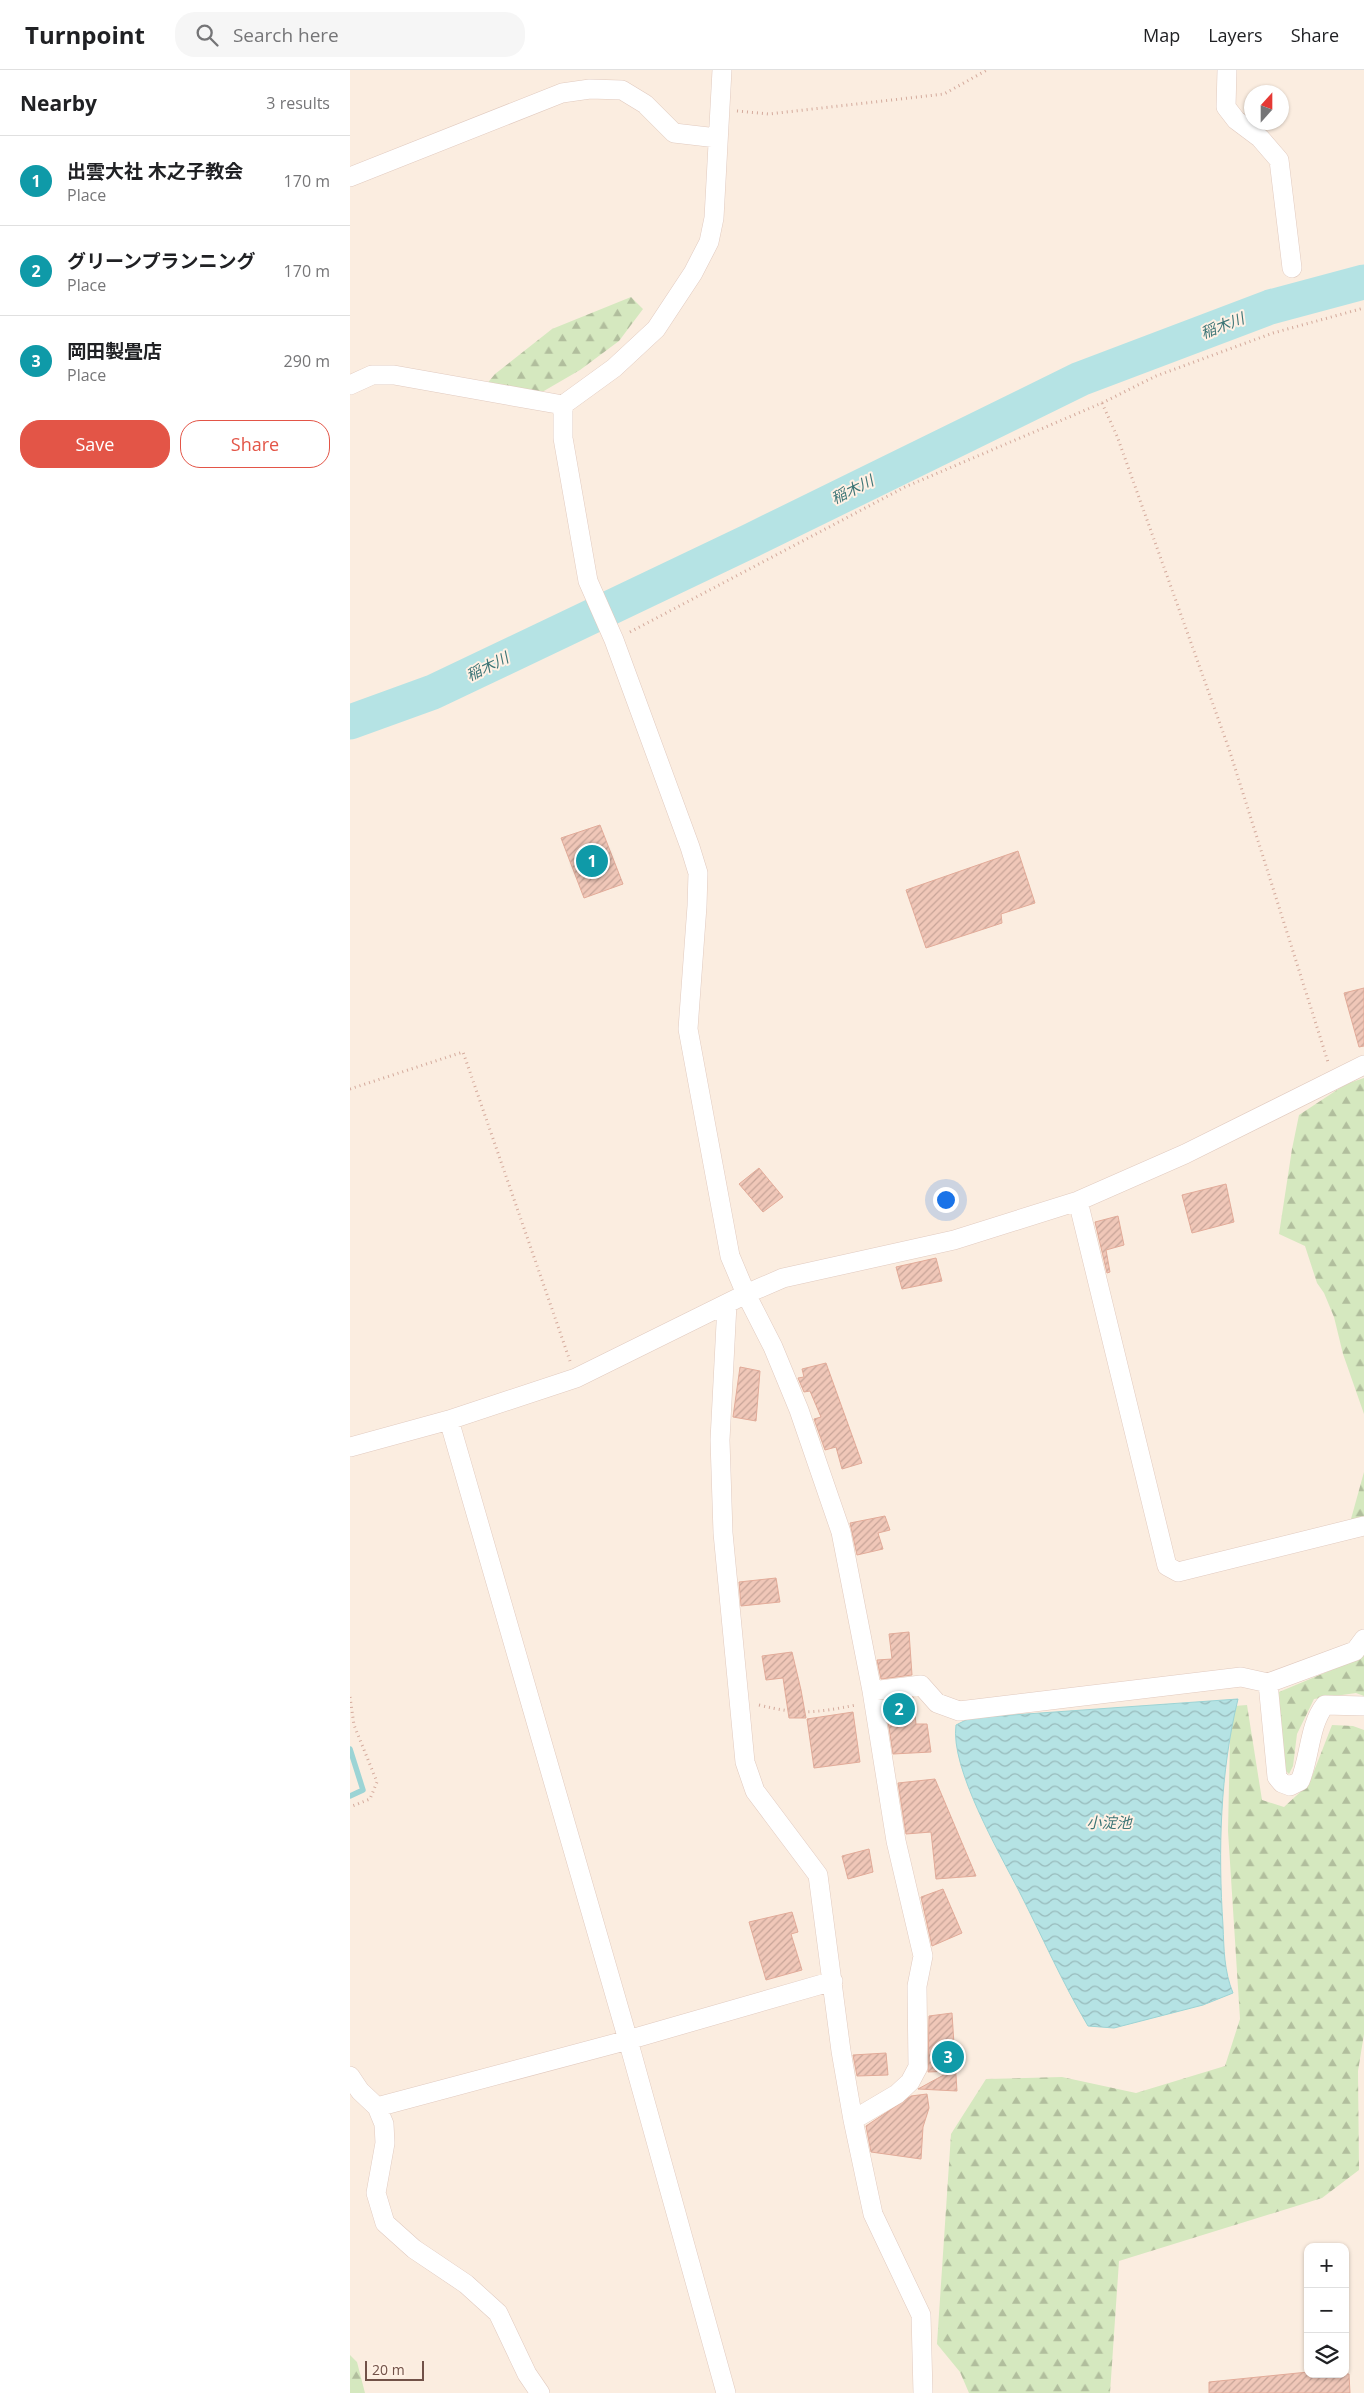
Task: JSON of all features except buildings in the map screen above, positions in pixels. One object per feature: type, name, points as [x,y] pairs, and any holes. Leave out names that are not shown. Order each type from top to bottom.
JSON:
[{"type":"street","points":[[350,385],[372,376],[394,375],[563,405],[614,368],[656,328],[693,273],[709,242],[714,218],[722,70]]},
{"type":"street","points":[[1227,70],[1226,107],[1236,120],[1260,138],[1279,160],[1292,268]]},
{"type":"street","points":[[350,177],[562,93],[590,90],[622,90],[645,104],[674,133],[717,138]]},
{"type":"street","points":[[563,405],[562,438],[588,581],[595,601],[614,640],[698,873],[688,1029],[730,1256],[796,1401],[841,1532],[873,1696],[896,1841],[924,1956],[917,1986],[918,2067],[910,2082],[897,2094],[853,2120]]},
{"type":"street","points":[[350,1447],[449,1420],[576,1378],[746,1294],[783,1278],[954,1240],[1078,1201],[1185,1154],[1364,1065]]},
{"type":"street","points":[[1078,1201],[1167,1566],[1178,1572],[1364,1526]]},
{"type":"street","points":[[727,1304],[720,1459],[723,1533],[745,1762],[755,1791],[818,1875],[853,2120],[873,2214],[921,2316],[923,2393]]},
{"type":"street","points":[[449,1420],[628,2040],[726,2393]]},
{"type":"street","points":[[873,1696],[920,1685],[937,1703],[959,1711],[1241,1677],[1268,1683],[1355,1651],[1364,1639]]},
{"type":"street","points":[[1268,1683],[1277,1777],[1282,1783],[1290,1786],[1300,1781],[1318,1714],[1325,1705],[1364,1706]]},
{"type":"street","points":[[377,2107],[628,2040],[833,1982]]},
{"type":"street","points":[[350,2076],[360,2091],[377,2107],[384,2124],[385,2143],[376,2193],[384,2223],[414,2249],[466,2284],[498,2313],[526,2374],[540,2393]]},
{"type":"path","points":[[721,110],[769,114],[944,94],[987,70]]},
{"type":"path","points":[[614,640],[906,487],[1102,403],[1156,376],[1273,333],[1364,308]]},
{"type":"path","points":[[1102,403],[1117,436],[1229,749],[1333,1080]]},
{"type":"path","points":[[350,1088],[463,1052],[576,1378]]},
{"type":"path","points":[[739,1700],[784,1712],[811,1714],[873,1696]]},
{"type":"path","points":[[350,1697],[354,1726],[377,1782],[370,1799],[350,1807]]},
{"type":"green space","points":[[631,297],[643,309],[619,341],[580,370],[537,395],[485,386],[495,374],[552,329]]},
{"type":"green space","points":[[1364,1078],[1364,1414],[1343,1354],[1334,1317],[1324,1293],[1317,1283],[1305,1246],[1279,1234],[1299,1115],[1346,1084]]},
{"type":"green space","points":[[1364,1472],[1364,1527],[1351,1519]]},
{"type":"green space","points":[[1364,1654],[1364,1696],[1356,1693],[1314,1699],[1297,1734],[1293,1766],[1289,1774],[1283,1768],[1279,1692],[1341,1666]]},
{"type":"green space","points":[[1247,1705],[1262,1800],[1284,1807],[1309,1784],[1332,1725],[1353,1726],[1364,1730],[1364,2034],[1358,2071],[1359,2170],[1322,2198],[1119,2261],[1110,2393],[969,2393],[960,2372],[937,2344],[951,2134],[986,2079],[1062,2077],[1136,2093],[1225,2066],[1240,2019],[1228,1831],[1230,1738],[1234,1706]]},
{"type":"green space","points":[[350,2355],[357,2362],[365,2393],[350,2393]]},
{"type":"water","name":"小淀池","points":[[1238,1699],[1227,1755],[1221,1840],[1221,1897],[1224,1952],[1233,1993],[1203,2005],[1114,2028],[1088,2026],[978,1810],[960,1764],[956,1743],[956,1725],[970,1718]]},
{"type":"waterway","name":"稲木川","points":[[350,722],[433,692],[752,540],[1080,379],[1270,307],[1364,282]]},
{"type":"waterway","points":[[350,1749],[363,1790],[350,1796]]},
{"type":"place","name":"出雲大社 木之子教会","points":[[592,861]]},
{"type":"place","name":"グリーンプランニング","points":[[899,1709]]},
{"type":"place","name":"岡田製畳店","points":[[948,2057]]}]
